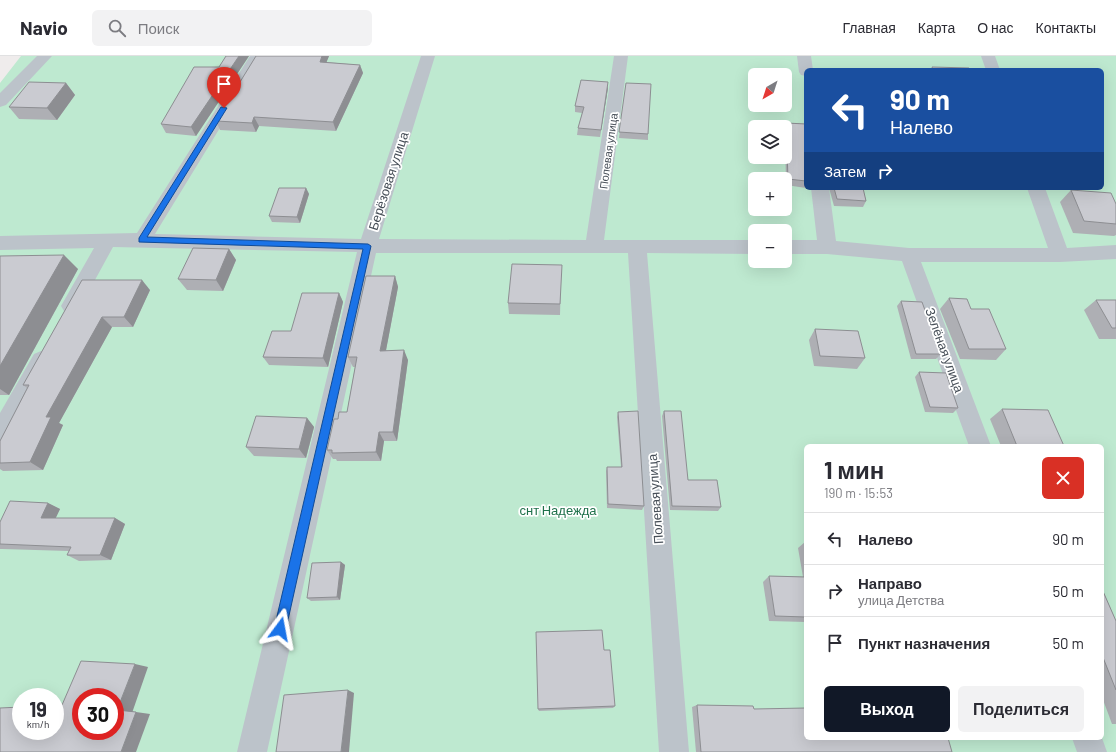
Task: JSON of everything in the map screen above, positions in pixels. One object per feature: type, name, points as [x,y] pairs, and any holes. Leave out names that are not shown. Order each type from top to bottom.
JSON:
[{"type":"street","points":[[0,102],[45,56]]},
{"type":"street","points":[[142,240],[256,56]]},
{"type":"street","name":"Берёзовая улица","points":[[252,752],[368,246],[428,56]]},
{"type":"street","name":"Полевая улица","points":[[594,247],[621,56]]},
{"type":"street","points":[[804,56],[806,68]]},
{"type":"street","points":[[988,56],[992,68]]},
{"type":"street","points":[[820,190],[826,247]]},
{"type":"street","points":[[1037,190],[1060,255]]},
{"type":"street","points":[[61,324],[107,240]]},
{"type":"street","points":[[0,243],[142,240],[368,246],[748,247]]},
{"type":"street","name":"Полевая улица","points":[[637,247],[674,752]]},
{"type":"street","points":[[792,247],[826,247],[909,255],[1060,255],[1116,252]]},
{"type":"street","name":"Зелёная улица","points":[[909,255],[979,444]]},
{"type":"street","points":[[0,434],[50,344]]},
{"type":"street","points":[[1088,740],[1092,752]]},
{"type":"green space","name":"снт Надежда","points":[[21,56],[1116,56],[1116,752],[0,752],[0,83]]},
{"type":"building","points":[[226,56],[239,56],[191,127],[161,124],[194,67],[219,67]]},
{"type":"building","points":[[256,56],[322,56],[320,62],[360,65],[333,122],[254,117],[252,123],[216,121]]},
{"type":"building","points":[[932,67],[969,68],[932,68]]},
{"type":"building","points":[[581,80],[608,82],[601,130],[578,128],[584,107],[575,106]]},
{"type":"building","points":[[29,82],[66,83],[47,108],[9,107]]},
{"type":"building","points":[[626,83],[651,84],[648,134],[619,132]]},
{"type":"building","points":[[792,123],[804,124],[804,181],[792,179],[792,172],[788,172],[787,164],[792,164]]},
{"type":"building","points":[[279,188],[306,188],[297,217],[269,216]]},
{"type":"building","points":[[835,190],[863,190],[866,201],[837,199]]},
{"type":"building","points":[[1071,190],[1111,193],[1116,204],[1116,224],[1084,221]]},
{"type":"building","points":[[193,248],[229,249],[216,280],[178,279]]},
{"type":"building","points":[[64,255],[0,366],[0,256]]},
{"type":"building","points":[[512,264],[562,265],[560,304],[508,303]]},
{"type":"building","points":[[366,276],[395,276],[380,351],[404,350],[393,432],[379,432],[376,452],[332,453],[332,450],[327,450],[334,419],[338,419],[339,412],[347,412],[357,357],[348,357]]},
{"type":"building","points":[[82,280],[142,280],[124,317],[102,317],[46,417],[51,417],[30,462],[0,463],[0,441],[29,385],[23,385]]},
{"type":"building","points":[[302,293],[339,293],[323,358],[263,357],[272,331],[291,331]]},
{"type":"building","points":[[949,298],[967,299],[971,309],[989,309],[1006,349],[969,349]]},
{"type":"building","points":[[1096,300],[1116,300],[1116,328],[1112,328]]},
{"type":"building","points":[[901,301],[922,302],[941,354],[916,354]]},
{"type":"building","points":[[815,329],[858,331],[865,358],[820,356]]},
{"type":"building","points":[[919,372],[946,373],[958,408],[930,407]]},
{"type":"building","points":[[1002,409],[1048,410],[1063,444],[1016,444]]},
{"type":"building","points":[[638,411],[644,506],[608,504],[607,467],[622,467],[618,412]]},
{"type":"building","points":[[664,411],[681,411],[688,480],[717,480],[721,507],[672,506]]},
{"type":"building","points":[[256,416],[307,418],[299,449],[246,447]]},
{"type":"building","points":[[10,501],[48,503],[41,518],[115,518],[100,555],[67,555],[71,547],[0,544],[0,522]]},
{"type":"building","points":[[341,562],[337,597],[307,598],[312,563]]},
{"type":"building","points":[[769,576],[804,577],[804,617],[775,616]]},
{"type":"building","points":[[1104,594],[1116,621],[1116,690],[1104,660]]},
{"type":"building","points":[[602,630],[604,650],[610,650],[615,706],[538,709],[536,632]]},
{"type":"building","points":[[81,661],[135,664],[124,692],[124,688],[72,688],[72,740],[124,740],[124,711],[136,712],[121,752],[0,752],[0,708],[12,707],[12,740],[64,740],[64,700]]},
{"type":"building","points":[[348,690],[341,752],[276,752],[284,695]]},
{"type":"building","points":[[697,705],[753,706],[754,709],[804,708],[804,740],[949,740],[952,752],[701,752]]},
{"type":"route","points":[[224,108],[142,240],[368,246],[280,629]]}]
